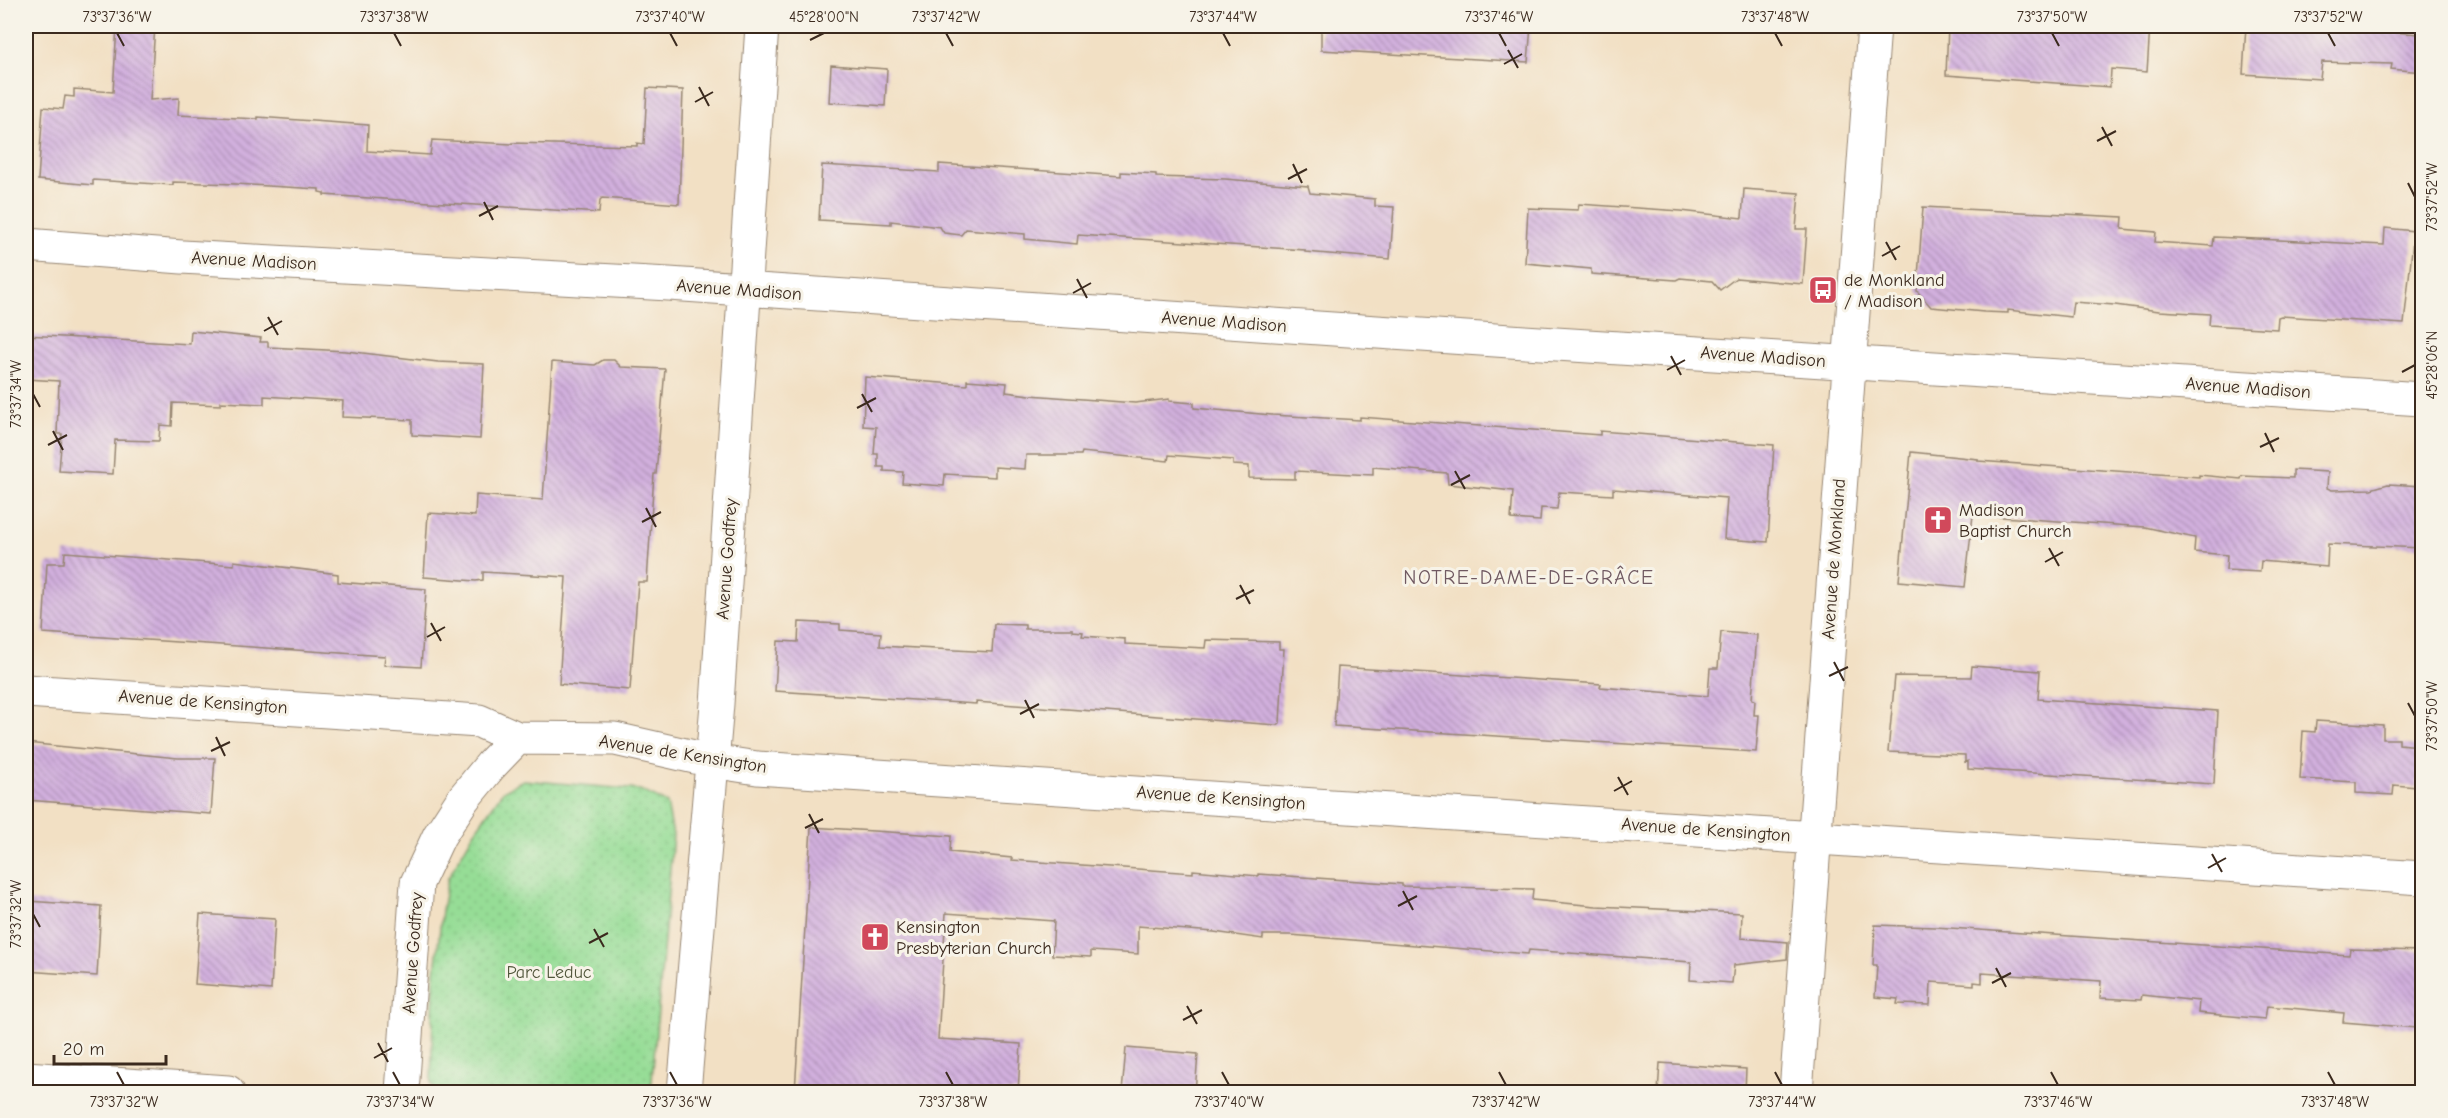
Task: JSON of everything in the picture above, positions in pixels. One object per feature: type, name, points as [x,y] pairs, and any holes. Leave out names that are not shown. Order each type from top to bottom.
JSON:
[{"type":"street","name":"Avenue Godfrey","points":[[684,1092],[712,761],[762,26]]},
{"type":"street","name":"Avenue de Monkland","points":[[1796,1092],[1874,26]]},
{"type":"street","name":"Avenue Madison","points":[[26,245],[2422,399]]},
{"type":"street","name":"Avenue de Kensington","points":[[26,691],[479,721],[518,738],[615,739],[712,761],[780,770],[2422,878]]},
{"type":"street","name":"Avenue Godfrey","points":[[402,1092],[417,883],[439,836],[463,799],[491,765],[518,738]]},
{"type":"street","points":[[26,1078],[228,1092]]},
{"type":"green space","name":"Parc Leduc","points":[[523,780],[640,790],[667,803],[673,835],[651,1092],[437,1092],[431,1084],[434,982],[448,878],[473,834],[503,791]]},
{"type":"building","points":[[117,26],[155,26],[150,100],[179,98],[178,115],[258,119],[258,117],[368,125],[367,151],[430,155],[432,140],[637,146],[637,143],[644,144],[647,88],[683,90],[679,204],[602,198],[599,213],[324,195],[319,192],[319,189],[236,184],[173,182],[173,185],[93,180],[93,185],[38,180],[43,107],[63,109],[65,96],[74,97],[74,89],[113,92]]},
{"type":"building","points":[[1321,26],[1531,26],[1528,62],[1321,50]]},
{"type":"building","points":[[1948,26],[2150,26],[2147,72],[2111,69],[2110,87],[1946,75]]},
{"type":"building","points":[[2246,26],[2324,26],[2324,28],[2422,34],[2422,72],[2391,69],[2392,64],[2322,62],[2320,79],[2243,74]]},
{"type":"building","points":[[831,65],[887,69],[885,106],[829,102]]},
{"type":"building","points":[[939,164],[1121,176],[1121,172],[1156,174],[1156,177],[1225,179],[1308,186],[1310,193],[1375,199],[1375,206],[1394,207],[1390,259],[1305,252],[1305,250],[1078,235],[1077,244],[1025,239],[1025,234],[966,229],[961,235],[944,233],[940,227],[891,221],[891,224],[819,220],[822,165],[939,172]]},
{"type":"building","points":[[1744,189],[1799,193],[1796,229],[1807,229],[1803,284],[1736,278],[1720,290],[1712,281],[1591,274],[1591,269],[1525,263],[1528,208],[1578,210],[1579,204],[1742,218]]},
{"type":"building","points":[[1923,207],[2123,217],[2122,229],[2156,232],[2155,242],[2213,246],[2214,237],[2384,245],[2385,228],[2414,231],[2404,324],[2281,316],[2278,317],[2277,329],[2209,325],[2210,314],[2073,302],[2071,317],[2008,310],[2008,313],[1931,307],[1917,291]]},
{"type":"building","points":[[191,331],[261,338],[260,342],[268,342],[268,347],[346,351],[438,362],[484,364],[480,439],[412,435],[412,420],[342,417],[343,401],[264,396],[264,404],[173,403],[172,426],[160,425],[159,441],[115,440],[113,474],[59,471],[62,434],[57,434],[59,381],[26,379],[26,335],[190,344]]},
{"type":"building","points":[[603,360],[614,360],[621,367],[665,369],[656,474],[654,474],[647,582],[638,582],[630,690],[559,684],[566,577],[483,572],[483,580],[476,581],[424,577],[428,513],[475,516],[476,495],[543,500],[552,362],[595,365]]},
{"type":"building","points":[[865,377],[967,385],[967,380],[1007,383],[1006,392],[1030,395],[1135,403],[1169,399],[1169,401],[1194,403],[1194,408],[1272,415],[1360,420],[1360,417],[1600,435],[1600,431],[1774,445],[1768,542],[1724,539],[1727,498],[1613,489],[1613,495],[1559,492],[1557,509],[1541,508],[1540,521],[1511,519],[1513,491],[1448,484],[1447,473],[1373,467],[1373,475],[1295,471],[1295,479],[1249,478],[1249,466],[1233,465],[1233,460],[1169,455],[1168,461],[1082,452],[1081,455],[1026,455],[1025,469],[995,467],[995,477],[945,474],[944,486],[902,483],[903,472],[884,471],[884,467],[878,467],[878,454],[874,454],[876,427],[863,426]]},
{"type":"building","points":[[1911,452],[1978,459],[1978,461],[2199,477],[2199,475],[2241,479],[2242,476],[2293,478],[2293,470],[2328,472],[2327,488],[2332,490],[2371,489],[2388,484],[2422,486],[2422,548],[2328,544],[2327,567],[2261,561],[2260,572],[2226,570],[2227,555],[2194,552],[2195,538],[2145,527],[1973,515],[1965,587],[1899,581]]},
{"type":"building","points":[[65,552],[234,565],[234,561],[338,574],[338,582],[426,589],[421,667],[384,665],[385,656],[43,633],[47,563],[64,563]]},
{"type":"building","points":[[799,622],[840,624],[840,630],[881,633],[880,646],[992,652],[994,624],[1025,625],[1025,629],[1073,629],[1073,631],[1083,632],[1082,636],[1125,639],[1125,644],[1205,648],[1206,640],[1279,642],[1279,649],[1284,649],[1280,723],[1277,725],[976,702],[976,704],[775,691],[778,641],[798,642]]},
{"type":"building","points":[[1721,632],[1757,635],[1752,699],[1755,700],[1754,715],[1759,715],[1756,752],[1334,726],[1338,667],[1601,684],[1600,687],[1708,696],[1710,668],[1718,668]]},
{"type":"building","points":[[1972,666],[2040,671],[2038,699],[2218,711],[2214,784],[1968,769],[1965,755],[1888,752],[1895,676],[1971,677]]},
{"type":"building","points":[[2316,721],[2383,725],[2383,739],[2399,739],[2399,744],[2420,746],[2417,787],[2394,785],[2393,795],[2356,793],[2356,782],[2300,779],[2303,731],[2315,732]]},
{"type":"building","points":[[26,743],[178,758],[215,758],[211,814],[26,800]]},
{"type":"building","points":[[811,827],[951,836],[950,852],[1012,858],[1012,860],[1193,873],[1193,870],[1258,876],[1258,874],[1402,884],[1402,886],[1533,889],[1532,900],[1596,906],[1742,913],[1741,938],[1788,942],[1787,959],[1734,965],[1732,983],[1690,980],[1691,962],[1529,950],[1528,954],[1290,935],[1263,935],[1263,939],[1214,932],[1138,926],[1138,954],[1091,951],[1091,957],[1052,955],[1054,921],[946,913],[938,1039],[1021,1044],[1018,1092],[795,1092]]},
{"type":"building","points":[[27,901],[101,906],[97,976],[26,971]]},
{"type":"building","points":[[200,914],[275,919],[271,990],[195,984]]},
{"type":"building","points":[[1875,925],[2349,955],[2350,949],[2421,951],[2421,1017],[2418,1017],[2417,1028],[2343,1022],[2344,1013],[2267,1006],[2265,1019],[2198,1013],[2199,1001],[2142,995],[2141,1000],[2100,998],[2101,981],[1982,973],[1982,983],[1974,982],[1974,985],[1931,982],[1930,1005],[1897,1004],[1898,999],[1875,997],[1877,965],[1873,965]]},
{"type":"building","points":[[1126,1048],[1198,1054],[1195,1092],[1122,1092]]},
{"type":"building","points":[[1660,1063],[1746,1069],[1745,1092],[1658,1092]]},
{"type":"place","name":"de Monkland / Madison","points":[[1823,290]]},
{"type":"place","name":"Madison Baptist Church","points":[[1938,520]]},
{"type":"place","name":"Kensington Presbyterian Church","points":[[875,937]]},
{"type":"district","name":"NOTRE-DAME-DE-GRÂCE","points":[[1529,577]]}]
